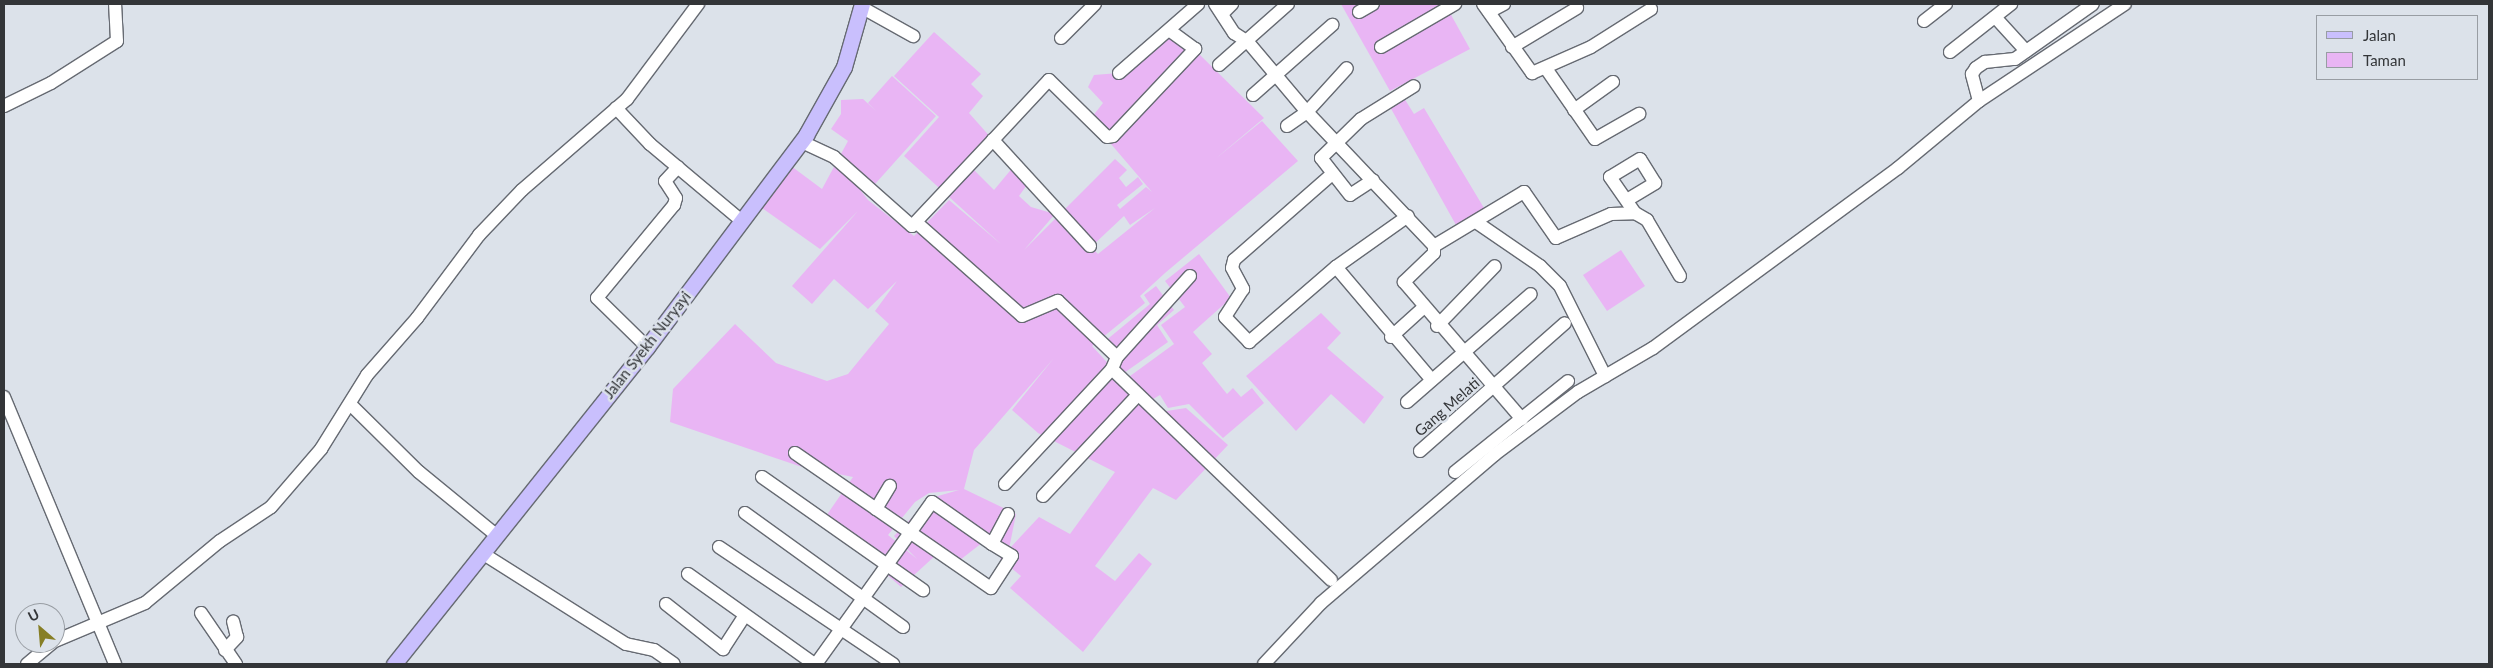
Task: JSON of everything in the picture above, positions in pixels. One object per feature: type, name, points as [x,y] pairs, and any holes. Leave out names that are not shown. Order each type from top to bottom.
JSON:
[{"type":"main road","name":"Jalan Syekh Nuryayi","points":[[394,664],[647,347],[802,142],[844,67],[861,5]]},
{"type":"street","points":[[4,106],[51,83],[117,41],[115,4]]},
{"type":"street","points":[[65,637],[144,602],[220,542],[261,516],[320,449],[351,405],[367,375],[417,318],[479,235],[522,190],[619,111],[656,65],[698,4]]},
{"type":"street","points":[[1061,38],[1095,4]]},
{"type":"street","points":[[1119,73],[1198,4]]},
{"type":"street","points":[[1220,65],[1248,42],[1288,4]]},
{"type":"street","points":[[1360,12],[1373,4]]},
{"type":"street","points":[[1380,47],[1455,4]]},
{"type":"street","points":[[1504,4],[1486,8],[1512,48],[1532,73],[1546,70],[1651,9]]},
{"type":"street","points":[[1924,21],[1946,4]]},
{"type":"street","points":[[1980,101],[1972,74],[1976,68],[1985,62],[2015,59],[2093,4]]},
{"type":"street","points":[[1264,664],[1321,604],[1432,506],[1494,455],[1605,376],[1653,348],[1873,187],[1980,101],[2125,4]]},
{"type":"street","points":[[861,5],[913,36]]},
{"type":"street","points":[[1223,7],[1234,33],[1248,42],[1307,112],[1408,216],[1434,246],[1434,253],[1404,282],[1437,326],[1522,419]]},
{"type":"street","points":[[1512,48],[1577,8]]},
{"type":"street","points":[[1950,52],[2000,9],[2026,51]]},
{"type":"street","points":[[1253,94],[1278,76],[1332,24]]},
{"type":"street","points":[[918,223],[1049,80],[1107,136],[1113,136],[1195,49],[1169,30]]},
{"type":"street","points":[[1286,126],[1307,112],[1347,68]]},
{"type":"street","points":[[1546,70],[1595,140],[1639,114]]},
{"type":"street","points":[[1574,110],[1613,82]]},
{"type":"street","points":[[1373,180],[1352,196],[1331,175],[1321,160],[1336,142],[1360,119],[1414,86]]},
{"type":"street","points":[[619,111],[678,167],[743,222]]},
{"type":"street","points":[[993,140],[1090,246]]},
{"type":"street","points":[[802,142],[834,157],[906,222],[918,223],[1022,316],[1058,301],[1117,357]]},
{"type":"street","points":[[647,347],[598,298],[674,205],[676,198],[665,181],[678,167]]},
{"type":"street","points":[[1331,175],[1234,260],[1232,268],[1243,289],[1225,316],[1252,342],[1336,267],[1408,216]]},
{"type":"street","points":[[1434,246],[1524,192],[1556,238],[1611,214],[1635,213]]},
{"type":"street","points":[[1627,200],[1635,213],[1647,220],[1680,276]]},
{"type":"street","points":[[1476,222],[1540,266],[1560,286],[1605,376]]},
{"type":"street","points":[[1437,326],[1495,266]]},
{"type":"street","points":[[1336,267],[1391,337],[1432,380]]},
{"type":"street","points":[[1005,484],[1112,369],[1117,357],[1190,276]]},
{"type":"street","points":[[1407,402],[1531,294]]},
{"type":"street","points":[[1391,337],[1423,308]]},
{"type":"street","name":"Gang Melati","points":[[1420,451],[1564,323]]},
{"type":"street","points":[[1112,369],[1137,396],[1331,580]]},
{"type":"street","points":[[1455,472],[1568,381]]},
{"type":"street","points":[[1043,496],[1137,396]]},
{"type":"street","points":[[4,397],[115,664]]},
{"type":"street","points":[[351,405],[418,472],[496,535]]},
{"type":"street","points":[[688,574],[815,664],[909,532],[932,502],[1012,556],[991,588],[909,532],[795,453]]},
{"type":"street","points":[[762,477],[923,590]]},
{"type":"street","points":[[876,509],[890,486]]},
{"type":"street","points":[[745,514],[903,627]]},
{"type":"street","points":[[992,544],[1008,514]]},
{"type":"street","points":[[719,546],[840,630],[893,664]]},
{"type":"street","points":[[482,553],[626,644],[654,650],[674,664]]},
{"type":"street","points":[[666,604],[723,649],[746,616]]},
{"type":"street","points":[[201,613],[236,664]]},
{"type":"street","points":[[225,650],[237,637],[232,621]]},
{"type":"street","points":[[26,664],[40,653]]},
{"type":"green space","points":[[1341,4],[1445,4],[1470,49],[1390,91]]},
{"type":"green space","points":[[934,32],[981,74],[971,84],[983,96],[969,113],[993,140],[972,168],[994,190],[1014,166],[1029,182],[1019,196],[1031,207],[1055,214],[1024,250],[1115,159],[1127,170],[1119,178],[1126,187],[1138,177],[1143,184],[1117,205],[1120,209],[1146,187],[1152,192],[1111,144],[1198,53],[1264,118],[1214,160],[1262,121],[1298,161],[1165,273],[1140,296],[1145,303],[1092,346],[1154,413],[1186,408],[1228,445],[1176,500],[1153,488],[1095,566],[1115,581],[1139,553],[1152,564],[1083,652],[1010,588],[1021,576],[1000,559],[1008,550],[987,539],[951,567],[937,554],[901,587],[824,519],[853,477],[799,466],[670,422],[673,389],[735,324],[776,363],[827,381],[848,374],[889,324],[875,311],[897,281],[868,309],[834,279],[812,304],[792,286],[858,211],[820,249],[759,206],[791,166],[822,189],[848,141],[831,129],[841,114],[841,100],[863,99],[876,111],[868,103],[892,76],[936,116],[867,193],[854,182],[868,200],[914,236],[949,200],[1002,245],[904,156],[939,117],[894,76]],"holes":[[[1155,208],[1098,254],[1091,247],[1124,216],[1130,225]],[[1054,358],[1012,410],[1038,433],[1115,472],[1070,534],[1039,517],[1009,549],[1016,514],[964,489],[974,450]],[[959,490],[931,498],[894,536],[917,559],[888,535],[915,502],[929,493]]]},
{"type":"green space","points":[[1169,34],[1194,48],[1109,135],[1092,117],[1103,103],[1088,87],[1094,75],[1119,73]]},
{"type":"green space","points":[[1404,98],[1414,114],[1424,108],[1484,208],[1456,225],[1389,105]]},
{"type":"green space","points":[[1621,250],[1645,286],[1607,311],[1583,275]]},
{"type":"green space","points":[[1199,254],[1231,298],[1193,332],[1212,354],[1202,363],[1227,394],[1233,388],[1241,397],[1252,388],[1264,403],[1223,438],[1189,404],[1168,408],[1160,395],[1146,403],[1126,379],[1174,344],[1161,325],[1185,307],[1165,281]]},
{"type":"green space","points":[[1156,286],[1174,310],[1157,325],[1168,342],[1124,373],[1098,347],[1150,304],[1144,295]]},
{"type":"green space","points":[[1321,313],[1341,333],[1327,348],[1384,397],[1364,424],[1331,394],[1296,431],[1246,376]]}]
